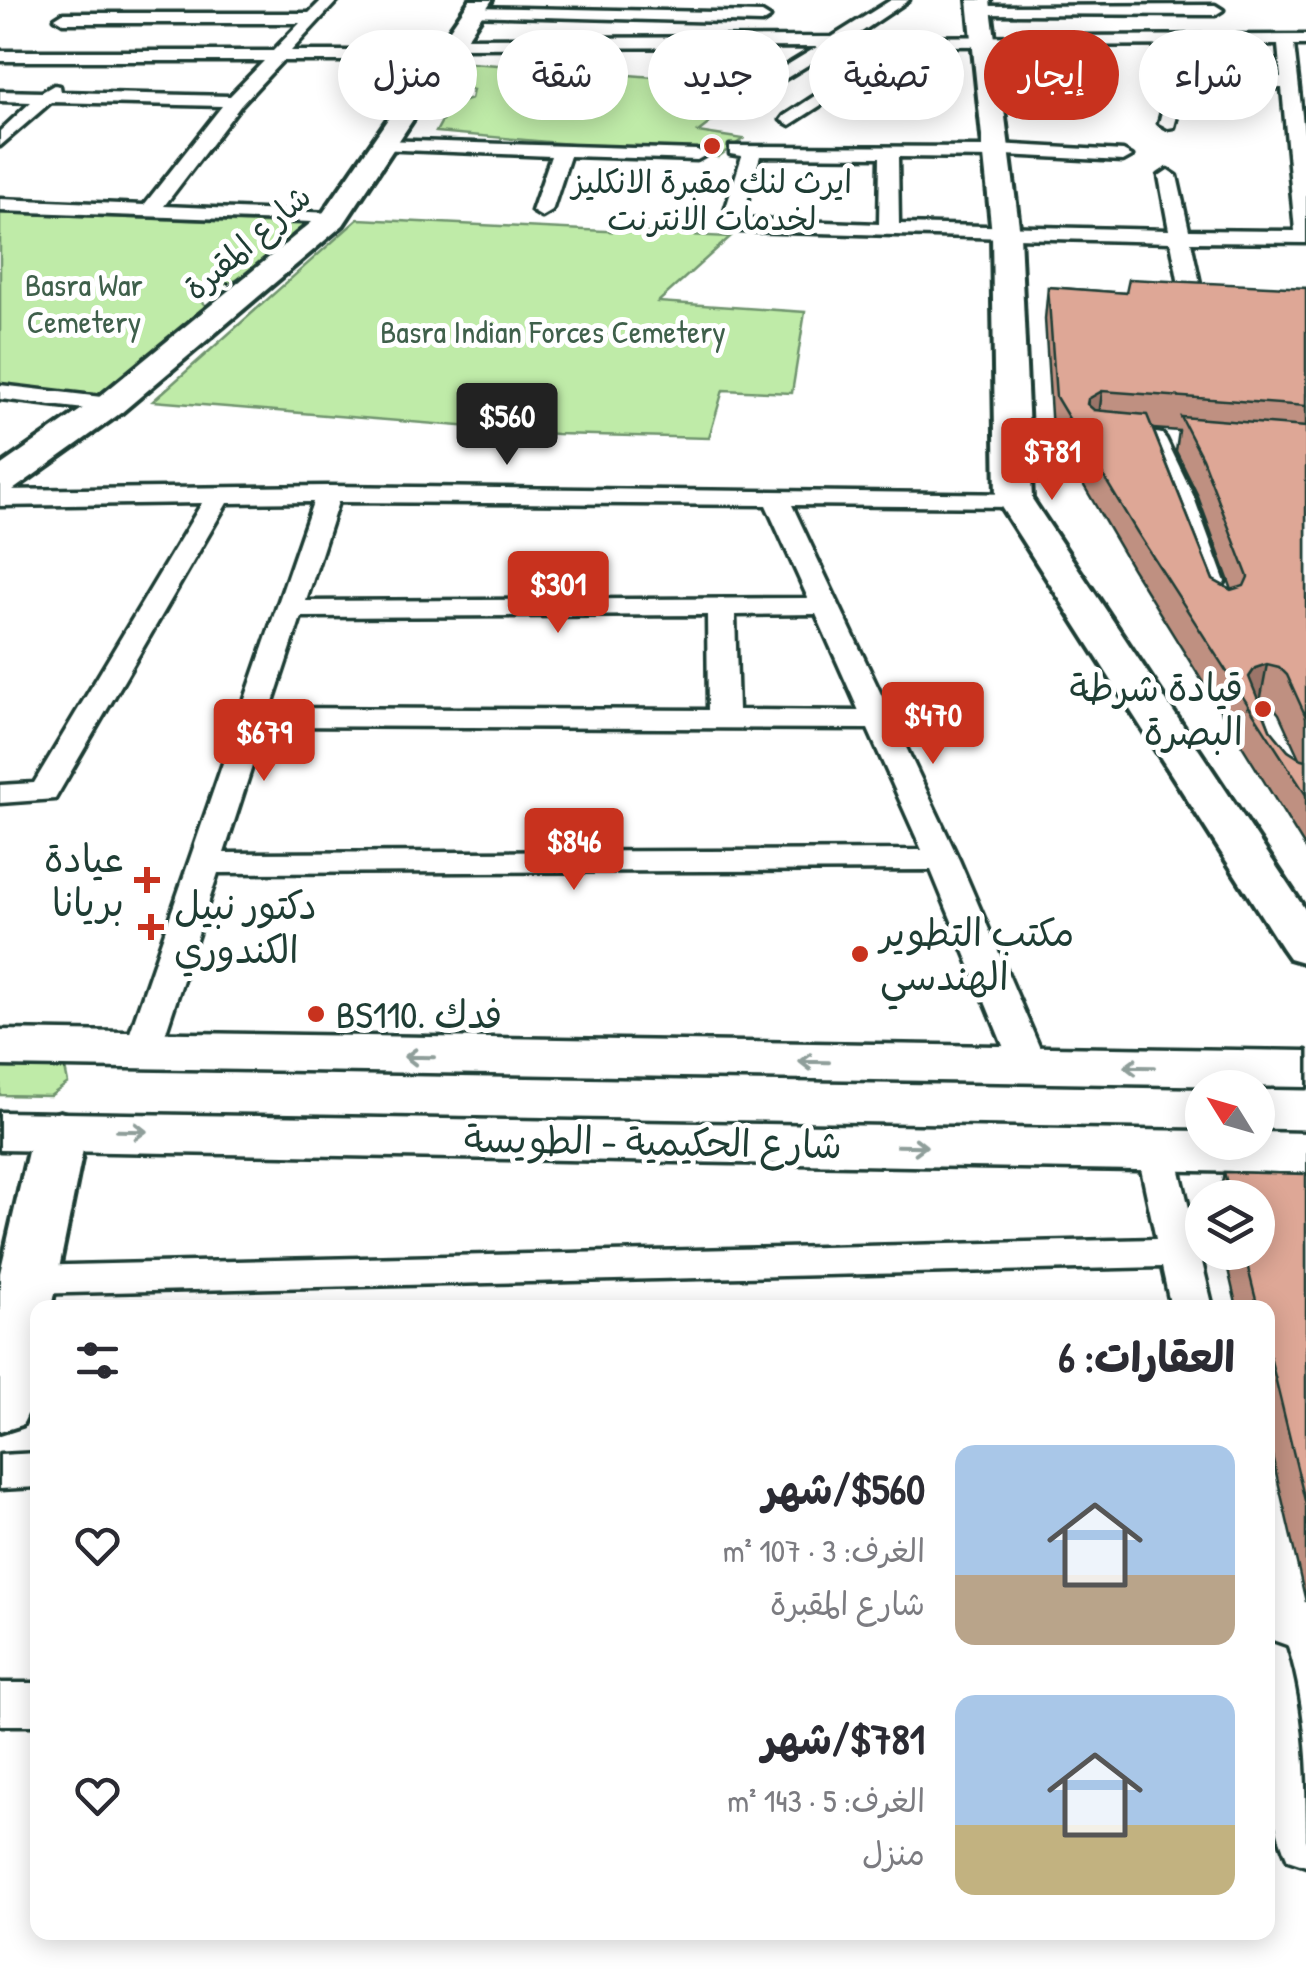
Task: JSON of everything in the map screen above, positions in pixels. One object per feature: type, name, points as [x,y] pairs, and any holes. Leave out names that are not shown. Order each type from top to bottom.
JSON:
[{"type":"main road","points":[[0,1048],[1306,1069]]},
{"type":"main road","points":[[480,1138],[497,1111],[499,1098],[499,1084],[486,1058]]},
{"type":"main road","points":[[619,1140],[596,1114],[596,1098],[600,1084],[628,1060]]},
{"type":"main road","name":"شارع الحكيمية - الطويسة","points":[[0,1131],[1306,1152]]},
{"type":"street","points":[[45,37],[79,0]]},
{"type":"street","points":[[150,211],[234,101],[330,0]]},
{"type":"street","points":[[855,30],[901,0]]},
{"type":"street","points":[[943,30],[982,17],[1211,5],[1230,30]]},
{"type":"street","points":[[477,6],[762,18]]},
{"type":"street","name":"شارع المقبرة","points":[[460,30],[477,6]]},
{"type":"street","points":[[982,17],[1139,35]]},
{"type":"street","points":[[982,17],[1006,234],[1014,499],[1306,948]]},
{"type":"street","points":[[0,56],[45,37],[312,18]]},
{"type":"street","points":[[45,37],[87,57],[338,54]]},
{"type":"street","points":[[1278,40],[1306,40]]},
{"type":"street","points":[[1123,156],[744,150],[732,220],[739,225],[889,231],[1306,237],[1285,40]]},
{"type":"street","points":[[477,48],[809,42]]},
{"type":"street","points":[[0,141],[87,57]]},
{"type":"street","points":[[1278,84],[1290,84]]},
{"type":"street","points":[[0,96],[234,101]]},
{"type":"street","points":[[790,120],[809,107]]},
{"type":"street","name":"شارع المقبرة","points":[[0,482],[110,405],[333,218],[400,120]]},
{"type":"street","points":[[1168,124],[1169,120]]},
{"type":"street","points":[[383,145],[696,155]]},
{"type":"street","points":[[542,211],[562,157],[558,151]]},
{"type":"street","points":[[889,154],[889,231]]},
{"type":"street","points":[[1168,176],[1194,306]]},
{"type":"street","points":[[0,205],[333,218]]},
{"type":"street","points":[[0,392],[110,405]]},
{"type":"street","points":[[1116,437],[1189,442]]},
{"type":"street","points":[[1154,439],[1180,494],[1218,598]]},
{"type":"street","points":[[0,794],[44,792],[220,494]]},
{"type":"street","points":[[0,498],[328,494],[1014,499]]},
{"type":"street","points":[[142,1053],[328,494]]},
{"type":"street","points":[[775,496],[942,860],[1029,1065]]},
{"type":"street","points":[[721,606],[723,719]]},
{"type":"street","points":[[290,609],[825,606]]},
{"type":"street","points":[[254,718],[878,720]]},
{"type":"street","points":[[206,862],[942,860]]},
{"type":"street","points":[[0,1409],[60,1130]]},
{"type":"street","points":[[1156,1150],[1190,1300]]},
{"type":"street","points":[[28,1280],[1178,1252]]},
{"type":"street","points":[[0,1472],[30,1470]]},
{"type":"street","points":[[0,1704],[30,1704]]},
{"type":"street","points":[[1275,1705],[1306,1843]]},
{"type":"green space","points":[[477,63],[497,65],[497,120],[628,120],[628,75],[648,77],[648,120],[714,120],[698,132],[743,139],[718,157],[436,132],[442,120],[477,120]]},
{"type":"green space","name":"Basra War Cemetery","points":[[0,213],[312,225],[250,276],[210,288],[201,301],[211,311],[99,400],[0,387]]},
{"type":"green space","name":"Basra Indian Forces Cemetery","points":[[358,219],[730,237],[658,302],[805,312],[792,393],[723,390],[709,438],[557,434],[153,401]]},
{"type":"green space","points":[[0,1059],[41,1061],[65,1068],[68,1083],[50,1096],[0,1095]]},
{"type":"building","name":"قيادة شرطة البصرة","points":[[1129,279],[1306,288],[1306,406],[1102,391],[1088,399],[1087,404],[1094,410],[1147,415],[1213,580],[1231,590],[1244,586],[1248,577],[1202,458],[1181,417],[1306,427],[1306,717],[1287,675],[1279,667],[1267,664],[1255,668],[1249,677],[1270,729],[1288,751],[1306,760],[1306,795],[1137,532],[1056,397],[1048,287],[1126,293]]},
{"type":"building","points":[[1224,1172],[1306,1174],[1306,1505],[1275,1377],[1275,1300],[1256,1300],[1248,1270],[1275,1270],[1275,1180],[1226,1180]]},
{"type":"place","name":"ايرث لنك مقبرة الانكليز لخدمات الانترنت","points":[[712,146]]},
{"type":"place","name":"قيادة شرطة البصرة","points":[[1263,709]]},
{"type":"place","name":"عيادة بريانا","points":[[147,880]]},
{"type":"place","name":"دكتور نبيل الكندوري","points":[[151,927]]},
{"type":"place","name":"مكتب التطوير الهندسي","points":[[860,954]]},
{"type":"place","name":"BS110. فدك","points":[[316,1014]]}]
